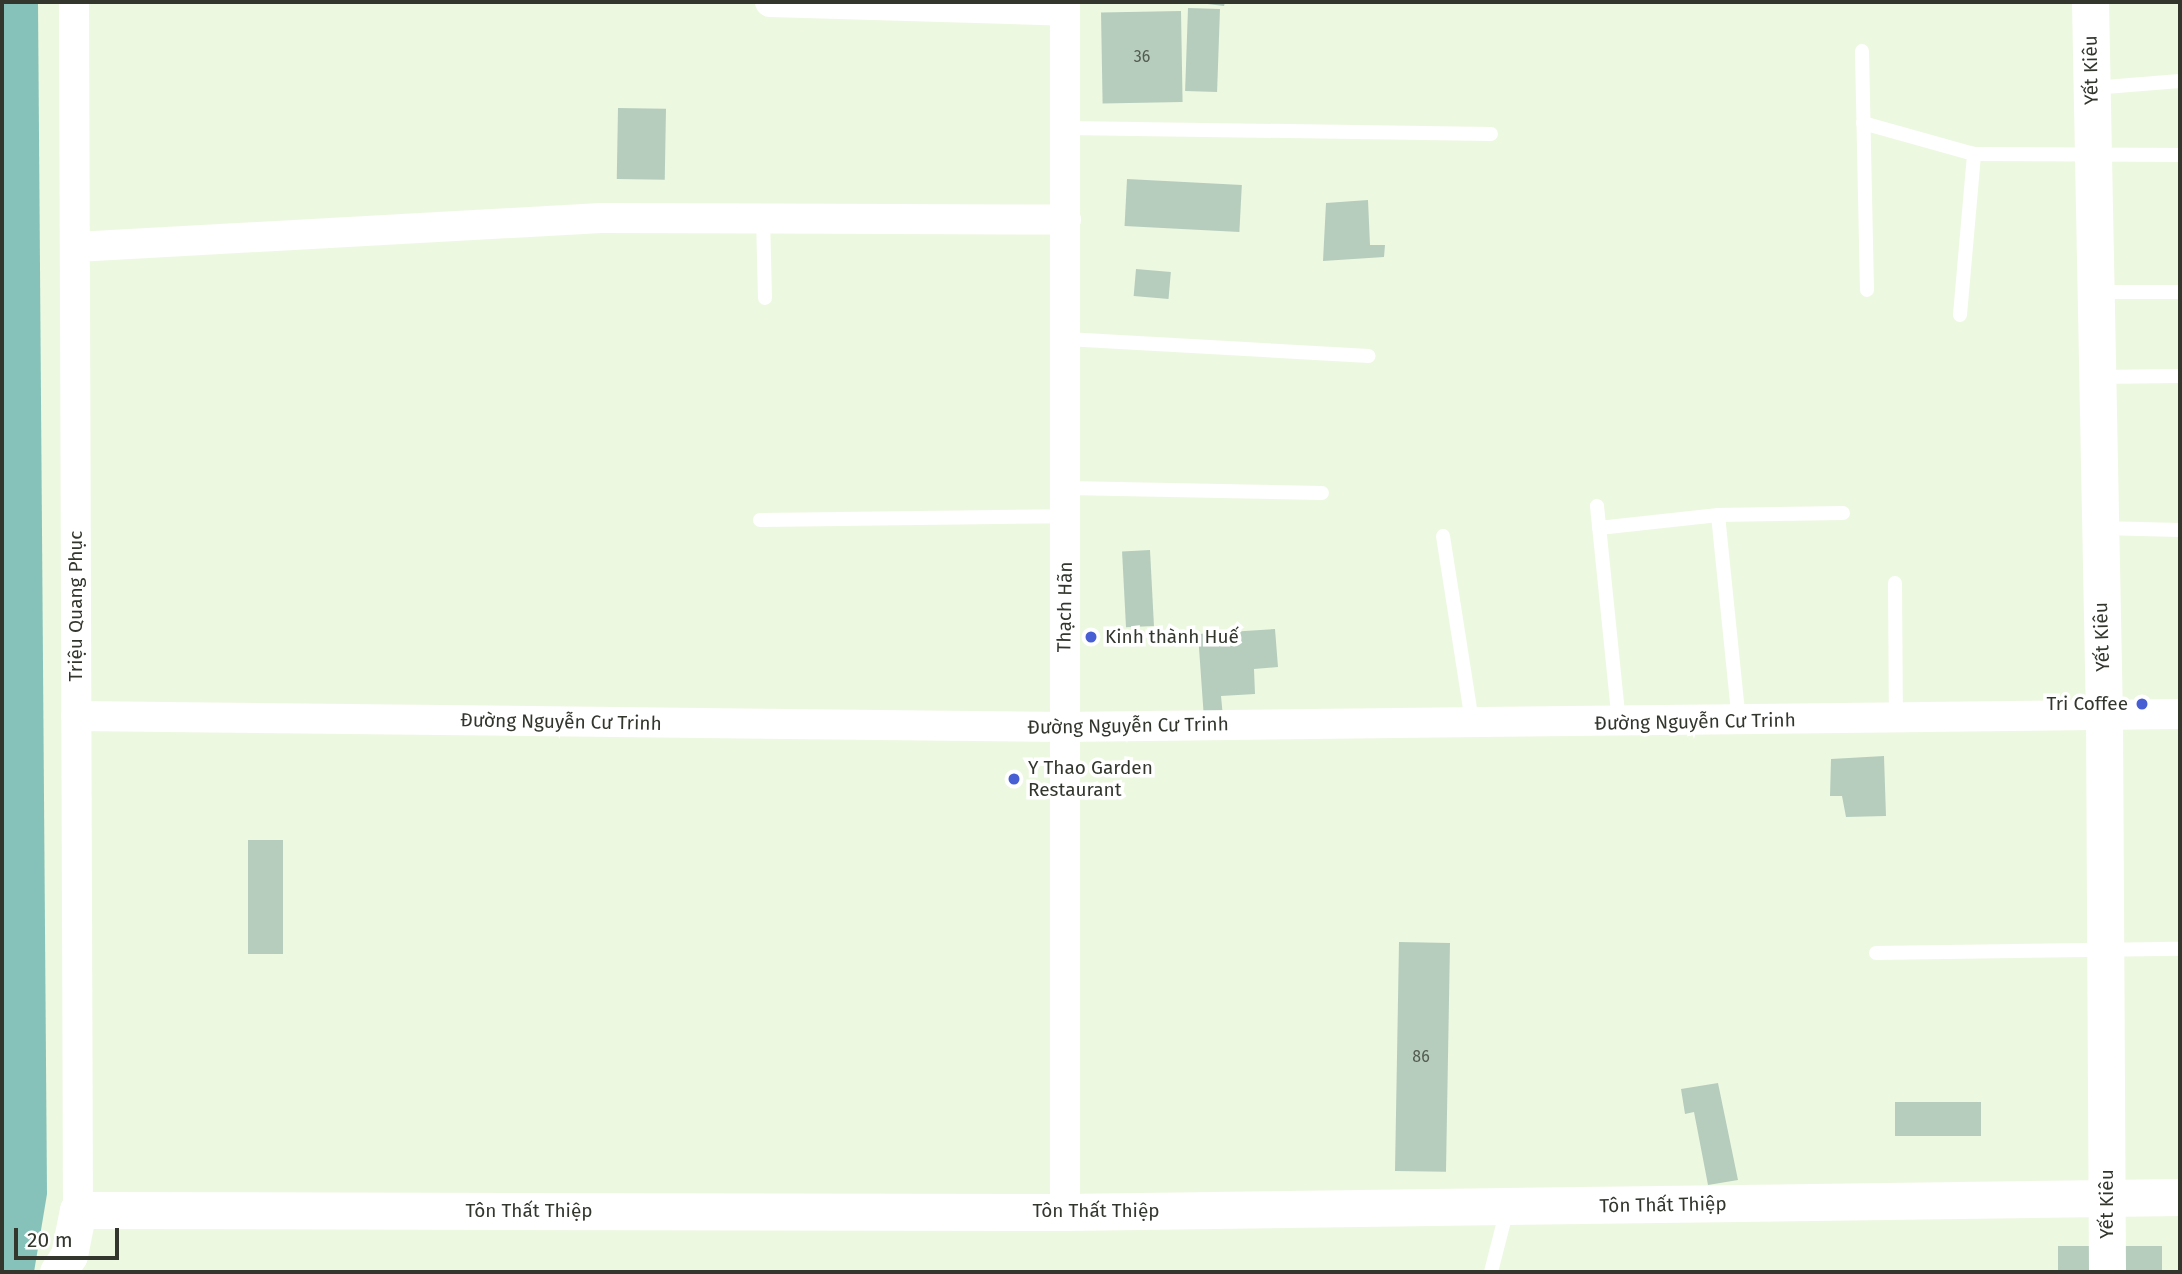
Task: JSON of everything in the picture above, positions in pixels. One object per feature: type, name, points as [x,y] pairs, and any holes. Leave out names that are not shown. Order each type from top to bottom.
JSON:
[{"type":"street","name":"Triệu Quang Phục","points":[[74,2],[78,1210]]},
{"type":"street","points":[[771,2],[1065,6]]},
{"type":"street","name":"Yết Kiêu","points":[[2090,2],[2104,716],[2107,1272]]},
{"type":"street","name":"Thạch Hãn","points":[[1065,6],[1065,1212]]},
{"type":"street","points":[[76,247],[516,221],[763,216],[1066,220]]},
{"type":"street","name":"Đường Nguyễn Cư Trinh","points":[[76,716],[1064,727],[1896,720],[2180,713]]},
{"type":"street","name":"Tôn Thất Thiệp","points":[[78,1210],[1065,1212],[2180,1197]]},
{"type":"street","points":[[58,1272],[69,1255],[78,1210]]},
{"type":"lane","points":[[1862,51],[1867,290]]},
{"type":"lane","points":[[2092,88],[2180,81]]},
{"type":"lane","points":[[1863,122],[1974,154],[2093,158],[2180,155]]},
{"type":"lane","points":[[1065,128],[1491,134]]},
{"type":"lane","points":[[1960,316],[1974,154]]},
{"type":"lane","points":[[763,216],[765,298]]},
{"type":"lane","points":[[2095,292],[2180,292]]},
{"type":"lane","points":[[1066,339],[1369,356]]},
{"type":"lane","points":[[2096,377],[2180,376]]},
{"type":"lane","points":[[760,520],[1066,502],[1322,493]]},
{"type":"lane","points":[[1597,506],[1619,723]]},
{"type":"lane","points":[[1599,528],[1718,515],[1843,513]]},
{"type":"lane","points":[[1718,515],[1739,720]]},
{"type":"lane","points":[[2099,528],[2180,530]]},
{"type":"lane","points":[[1443,536],[1472,722]]},
{"type":"lane","points":[[1895,583],[1896,720]]},
{"type":"lane","points":[[1876,953],[2104,954],[2180,949]]},
{"type":"lane","points":[[1491,1272],[1507,1208]]},
{"type":"water","points":[[2,2],[38,2],[47,1194],[34,1272],[2,1272]]},
{"type":"building","points":[[1191,2],[1225,2],[1224,6]]},
{"type":"building","points":[[1188,8],[1220,9],[1217,92],[1185,91]]},
{"type":"building","points":[[1181,11],[1183,102],[1103,103],[1101,12]]},
{"type":"building","points":[[618,108],[666,109],[665,180],[617,179]]},
{"type":"building","points":[[1127,179],[1242,185],[1239,232],[1125,226]]},
{"type":"building","points":[[1368,200],[1370,245],[1385,245],[1384,257],[1323,261],[1326,203]]},
{"type":"building","points":[[1136,269],[1171,272],[1169,299],[1134,296]]},
{"type":"building","points":[[1150,550],[1154,626],[1126,627],[1122,551]]},
{"type":"building","points":[[1275,629],[1278,667],[1254,669],[1255,694],[1221,696],[1223,717],[1204,719],[1198,634]]},
{"type":"building","points":[[1884,756],[1886,816],[1846,817],[1842,796],[1830,796],[1831,759]]},
{"type":"building","points":[[248,840],[283,840],[283,954],[248,954]]},
{"type":"building","points":[[1399,942],[1450,943],[1446,1172],[1395,1171]]},
{"type":"building","points":[[1718,1083],[1738,1180],[1708,1185],[1694,1112],[1685,1114],[1681,1089]]},
{"type":"building","points":[[1895,1102],[1981,1102],[1981,1136],[1895,1136]]},
{"type":"building","points":[[2058,1246],[2162,1246],[2162,1272],[2058,1272]]},
{"type":"place","name":"Kinh thành Huế","points":[[1091,637]]},
{"type":"place","name":"Tri Coffee","points":[[2142,704]]},
{"type":"place","name":"Y Thao Garden Restaurant","points":[[1014,779]]}]
